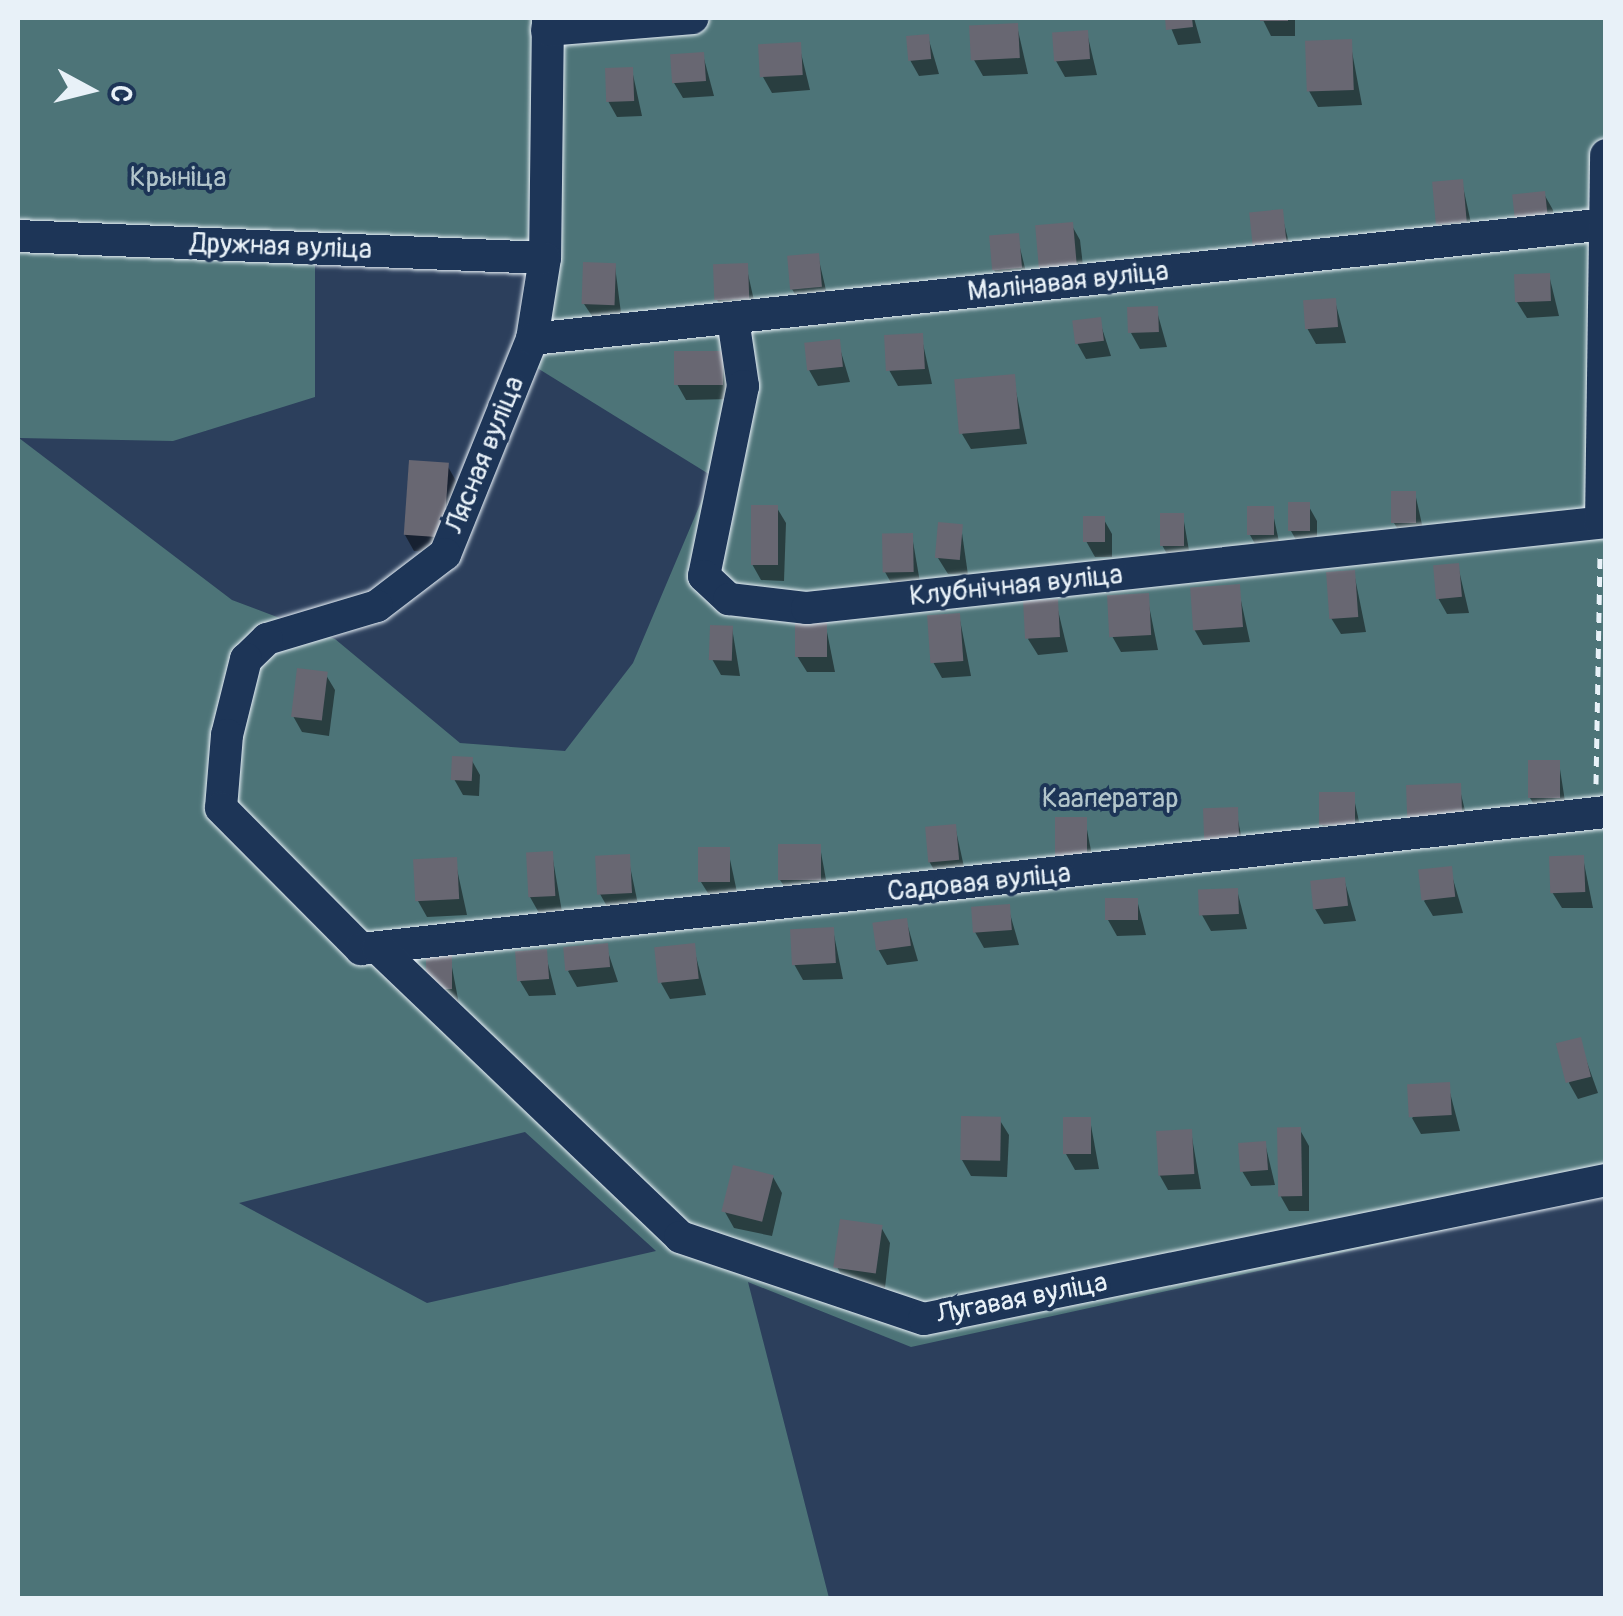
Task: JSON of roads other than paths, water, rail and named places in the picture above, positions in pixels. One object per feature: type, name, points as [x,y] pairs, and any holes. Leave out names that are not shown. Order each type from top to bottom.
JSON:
[{"type":"street","points":[[548,24],[693,18]]},
{"type":"street","name":"Лясная вуліца","points":[[369,948],[221,808],[246,659],[266,639],[376,606],[445,554],[532,339],[545,258],[548,24]]},
{"type":"street","points":[[1603,522],[1606,155]]},
{"type":"street","name":"Малінавая вуліца","points":[[532,339],[1605,224]]},
{"type":"street","name":"Дружная вуліца","points":[[18,236],[545,258]]},
{"type":"street","name":"Клубнічная вуліца","points":[[733,319],[744,343],[743,386],[729,488],[704,576],[728,599],[807,608],[1603,522]]},
{"type":"street","name":"Садовая вуліца","points":[[369,948],[1600,812]]},
{"type":"street","name":"Лугавая вуліца","points":[[369,948],[680,1237],[924,1319],[1606,1180]]},
{"type":"park label","name":"Крыніца","points":[[178,178]]},
{"type":"park label","name":"Кааператар","points":[[1110,799]]}]
